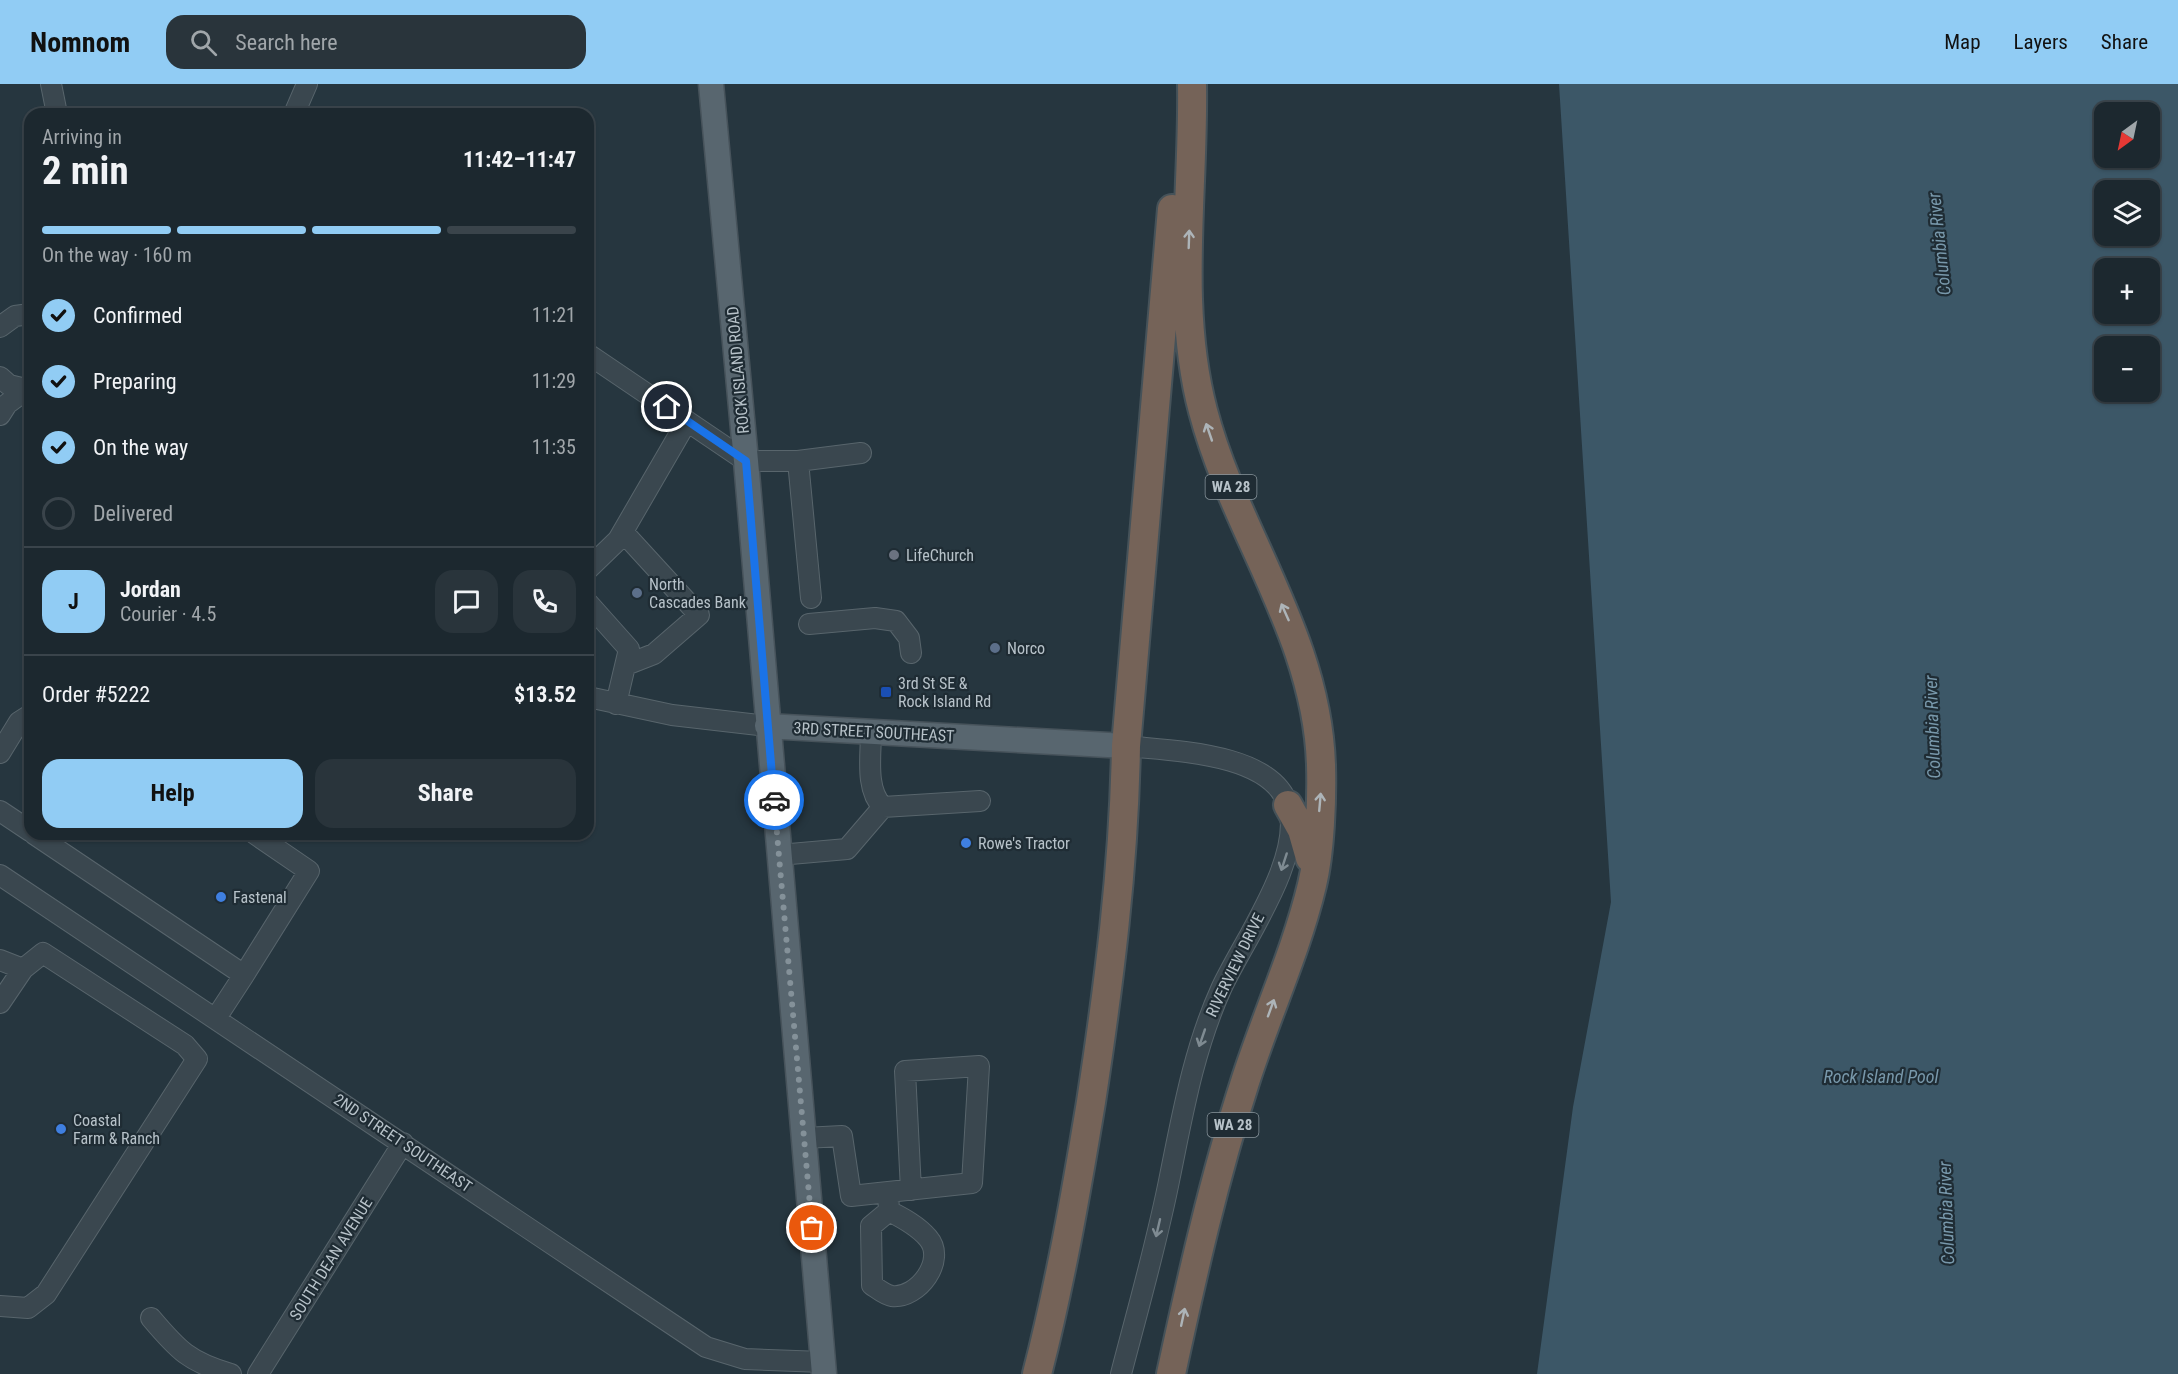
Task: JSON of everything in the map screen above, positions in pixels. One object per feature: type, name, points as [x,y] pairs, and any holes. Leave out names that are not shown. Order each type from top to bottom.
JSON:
[{"type":"highway","points":[[1036,1374],[1080,1171],[1107,997],[1125,812],[1126,746],[1181,84]]},
{"type":"highway","name":"WA 28","points":[[1171,1374],[1203,1228],[1245,1083],[1300,929],[1313,881],[1321,786],[1320,746],[1312,696],[1290,622],[1214,446],[1195,376],[1187,302],[1192,84]]},
{"type":"highway","points":[[1288,805],[1308,845],[1313,881]]},
{"type":"main road","name":"ROCK ISLAND ROAD","points":[[711,84],[746,461],[824,1368]]},
{"type":"main road","name":"3RD STREET SOUTHEAST","points":[[767,726],[1126,746]]},
{"type":"street","points":[[51,84],[56,108]]},
{"type":"street","points":[[297,108],[307,84]]},
{"type":"street","points":[[594,358],[746,461],[798,461],[861,453]]},
{"type":"street","points":[[0,377],[9,385],[24,389]]},
{"type":"street","points":[[0,415],[7,404],[24,393]]},
{"type":"street","points":[[594,563],[618,540],[687,421]]},
{"type":"street","points":[[798,461],[811,598]]},
{"type":"street","points":[[623,532],[699,615],[654,654],[626,665]]},
{"type":"street","points":[[594,610],[629,649],[616,704]]},
{"type":"street","points":[[809,624],[875,618],[896,621],[909,638],[911,653]]},
{"type":"street","name":"3RD STREET SOUTHEAST","points":[[594,698],[672,715],[767,726]]},
{"type":"street","points":[[0,753],[19,722],[24,718]]},
{"type":"street","points":[[871,732],[871,776],[876,800],[883,807]]},
{"type":"street","points":[[1126,746],[1210,755],[1238,762],[1261,773],[1273,783],[1288,805]]},
{"type":"street","points":[[779,855],[848,849],[883,807],[980,801]]},
{"type":"street","name":"RIVERVIEW DRIVE","points":[[1121,1374],[1143,1290],[1199,1045],[1222,987],[1286,861],[1290,840],[1288,805]]},
{"type":"street","points":[[0,811],[24,827]]},
{"type":"street","points":[[43,840],[244,975]]},
{"type":"street","points":[[216,1018],[309,870],[264,840]]},
{"type":"street","name":"2ND STREET SOUTHEAST","points":[[0,875],[706,1347],[745,1359],[824,1368]]},
{"type":"street","points":[[0,1003],[23,969],[43,953],[185,1045],[197,1059],[46,1294],[28,1308],[0,1306]]},
{"type":"street","points":[[0,960],[23,969]]},
{"type":"street","points":[[804,1138],[842,1136],[851,1196],[889,1202],[911,1190],[972,1183],[980,1066],[905,1071],[911,1190]]},
{"type":"street","name":"SOUTH DEAN AVENUE","points":[[258,1374],[403,1143]]},
{"type":"street","points":[[151,1318],[180,1352],[214,1369],[231,1374]]},
{"type":"water","name":"Rock Island Pool","points":[[1559,84],[2178,84],[2178,1374],[1537,1374],[1573,1107],[1611,902]]},
{"type":"way so far","points":[[774,800],[812,1228]]},
{"type":"place","name":"LifeChurch","points":[[894,555]]},
{"type":"place","name":"North Cascades Bank","points":[[637,593]]},
{"type":"place","name":"Norco","points":[[995,648]]},
{"type":"place","name":"3rd St SE & Rock Island Rd","points":[[886,692]]},
{"type":"place","name":"Rowe's Tractor","points":[[966,843]]},
{"type":"place","name":"Fastenal","points":[[221,897]]},
{"type":"place","name":"Coastal Farm & Ranch","points":[[61,1129]]},
{"type":"route","points":[[667,407],[746,461],[774,800]]},
{"type":"water label","name":"Columbia River","points":[[1939,244]]},
{"type":"water label","name":"Columbia River","points":[[1932,727]]},
{"type":"water label","name":"Columbia River","points":[[1946,1213]]}]
